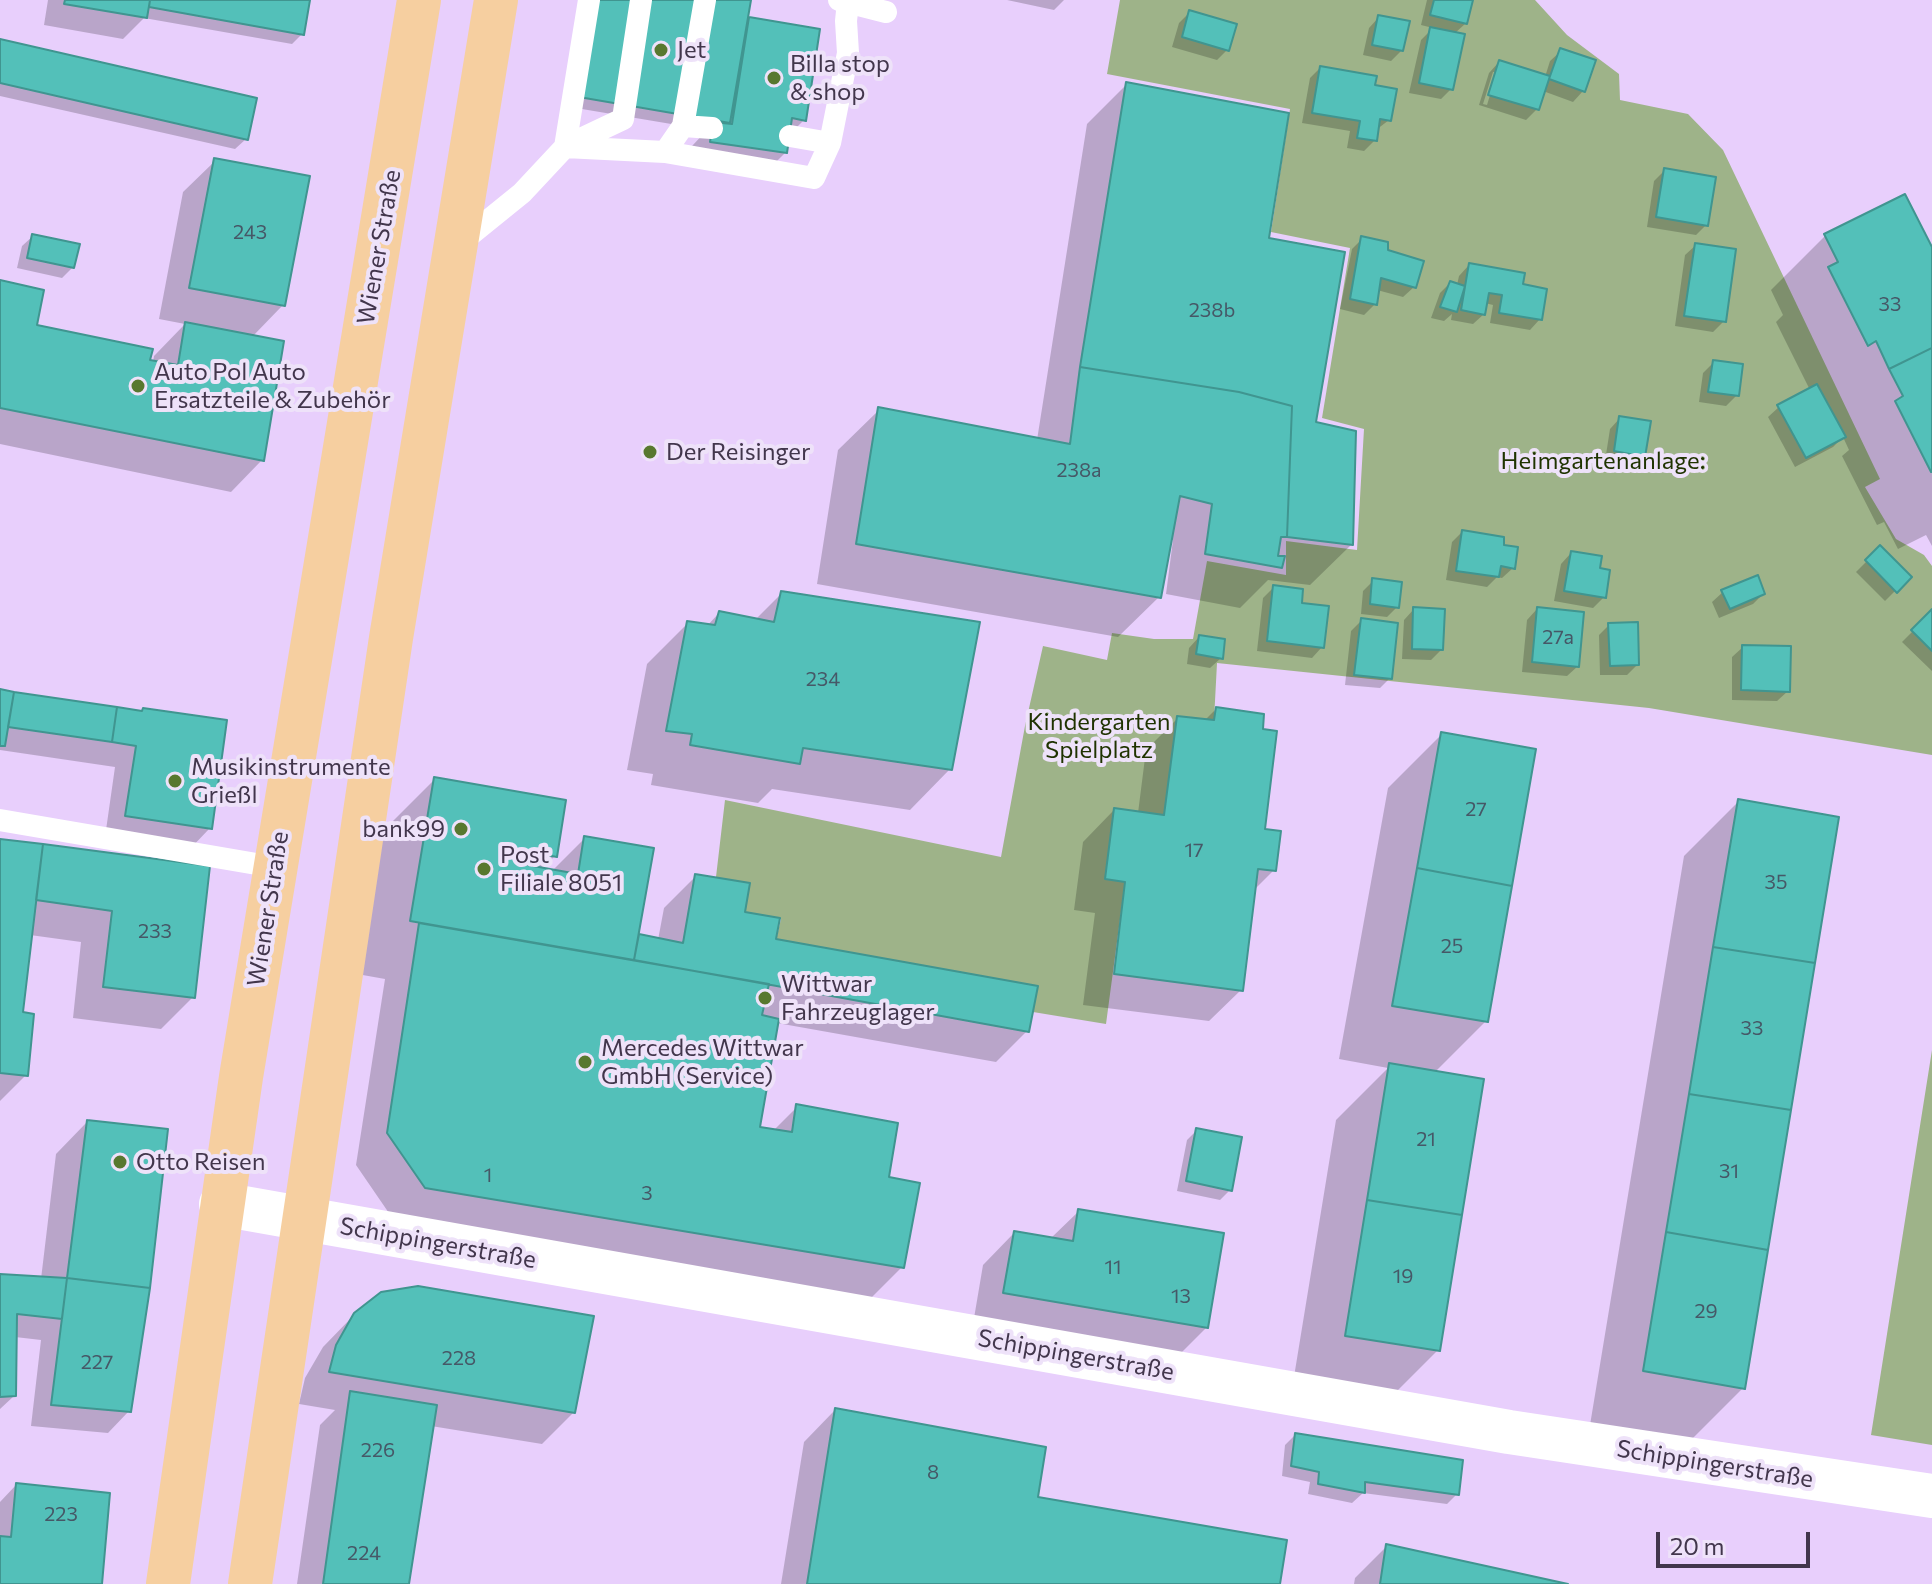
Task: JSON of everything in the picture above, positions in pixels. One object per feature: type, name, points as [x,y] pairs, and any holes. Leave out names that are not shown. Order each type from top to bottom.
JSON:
[{"type":"main road","name":"Wiener Straße","points":[[168,1584],[221,1204],[274,867],[419,0]]},
{"type":"main road","points":[[250,1584],[391,638],[496,0]]},
{"type":"street","name":"Schippingerstraße","points":[[221,1204],[1509,1432],[1932,1496]]},
{"type":"lane","points":[[565,147],[589,0]]},
{"type":"lane","points":[[455,247],[522,193],[565,147],[623,119],[641,0]]},
{"type":"lane","points":[[665,152],[683,126],[705,0]]},
{"type":"lane","points":[[565,147],[665,152],[814,178],[830,143],[848,53],[844,1],[886,12]]},
{"type":"lane","points":[[683,126],[712,128]]},
{"type":"lane","points":[[790,136],[830,143]]},
{"type":"lane","points":[[0,820],[274,867]]},
{"type":"green space","name":"Heimgartenanlage:","points":[[1120,0],[1535,0],[1567,35],[1619,74],[1620,100],[1688,114],[1723,150],[1880,479],[1865,487],[1896,539],[1924,555],[1932,566],[1932,755],[1649,708],[1217,663],[1214,720],[1177,717],[1164,815],[1114,808],[1105,879],[1125,882],[1106,1024],[1033,1012],[776,940],[781,919],[745,912],[749,885],[716,877],[725,800],[1001,857],[1043,646],[1107,660],[1112,633],[1154,639],[1193,639],[1207,561],[1286,575],[1286,541],[1357,550],[1364,429],[1322,418],[1350,248],[1271,232],[1290,109],[1107,74]]},
{"type":"green space","points":[[1932,1050],[1932,1445],[1871,1435]]},
{"type":"building","points":[[65,0],[150,0],[147,18],[64,4]]},
{"type":"building","points":[[150,0],[310,0],[304,35],[149,7]]},
{"type":"building","points":[[589,0],[751,0],[730,123],[573,96]]},
{"type":"building","points":[[1434,0],[1473,0],[1467,24],[1430,15]]},
{"type":"building","points":[[1189,10],[1237,24],[1229,51],[1182,37]]},
{"type":"building","points":[[1378,15],[1410,21],[1403,51],[1372,45]]},
{"type":"building","points":[[749,17],[820,29],[806,121],[792,118],[787,153],[710,142],[713,122],[732,124]]},
{"type":"building","points":[[1430,27],[1465,34],[1453,90],[1419,83]]},
{"type":"building","points":[[0,39],[257,98],[248,140],[0,83]]},
{"type":"building","points":[[1560,48],[1596,60],[1585,92],[1549,79]]},
{"type":"building","points":[[1499,60],[1550,76],[1539,110],[1488,95]]},
{"type":"building","points":[[1320,66],[1377,76],[1375,85],[1397,89],[1391,121],[1380,119],[1377,141],[1357,138],[1360,121],[1312,113]]},
{"type":"building","points":[[1126,82],[1289,113],[1269,238],[1345,252],[1316,422],[1356,431],[1353,545],[1287,537],[1292,406],[1239,392],[1080,367]]},
{"type":"building","points":[[214,158],[310,176],[285,306],[189,288]]},
{"type":"building","points":[[1664,168],[1716,177],[1708,226],[1656,217]]},
{"type":"building","points":[[1905,194],[1932,247],[1932,348],[1889,369],[1876,341],[1868,346],[1828,267],[1838,262],[1824,234]]},
{"type":"building","points":[[32,234],[80,244],[74,268],[27,258]]},
{"type":"building","points":[[1361,236],[1388,242],[1388,250],[1424,261],[1416,288],[1381,278],[1377,305],[1350,299]]},
{"type":"building","points":[[1695,243],[1736,249],[1726,322],[1684,316]]},
{"type":"building","points":[[1469,263],[1525,273],[1523,284],[1547,289],[1542,320],[1499,313],[1502,295],[1489,293],[1485,315],[1461,310]]},
{"type":"building","name":"Auto Pol Auto Ersatzteile & Zubehör","points":[[0,280],[44,290],[37,325],[153,349],[150,360],[178,365],[185,322],[284,341],[264,461],[0,408]]},
{"type":"building","points":[[1450,281],[1465,286],[1457,312],[1440,307]]},
{"type":"building","points":[[1932,348],[1931,472],[1895,401],[1903,396],[1889,369]]},
{"type":"building","points":[[1713,360],[1743,364],[1739,396],[1708,392]]},
{"type":"building","points":[[1080,367],[1239,392],[1292,406],[1287,537],[1281,537],[1278,556],[1285,556],[1282,568],[1205,554],[1212,504],[1180,496],[1161,598],[856,544],[878,407],[1070,444]]},
{"type":"building","points":[[1817,384],[1846,437],[1806,458],[1777,405]]},
{"type":"building","points":[[1619,416],[1651,421],[1645,457],[1614,451]]},
{"type":"building","points":[[1462,530],[1504,537],[1504,545],[1518,547],[1515,569],[1501,566],[1499,577],[1456,571]]},
{"type":"building","points":[[1880,545],[1912,577],[1897,593],[1865,560]]},
{"type":"building","points":[[1571,551],[1602,556],[1600,568],[1610,570],[1606,598],[1564,591]]},
{"type":"building","points":[[1758,575],[1765,594],[1730,609],[1721,590]]},
{"type":"building","points":[[1372,578],[1402,582],[1399,608],[1370,604]]},
{"type":"building","points":[[1273,585],[1303,589],[1302,603],[1329,606],[1324,648],[1267,641]]},
{"type":"building","points":[[781,591],[980,622],[952,770],[803,748],[800,764],[690,745],[692,734],[666,731],[687,621],[715,625],[719,611],[774,622]]},
{"type":"building","points":[[1413,607],[1445,609],[1443,650],[1412,649]]},
{"type":"building","points":[[1537,607],[1584,612],[1579,667],[1532,662]]},
{"type":"building","points":[[1932,609],[1932,651],[1911,630]]},
{"type":"building","points":[[1361,618],[1398,623],[1392,679],[1354,675]]},
{"type":"building","points":[[1638,622],[1639,665],[1610,666],[1608,623]]},
{"type":"building","points":[[1199,635],[1225,639],[1223,659],[1196,654]]},
{"type":"building","points":[[1742,645],[1791,646],[1790,692],[1741,690]]},
{"type":"building","points":[[0,689],[14,692],[5,746],[0,746]]},
{"type":"building","points":[[14,692],[117,707],[112,742],[8,727]]},
{"type":"building","name":"Musikinstrumente Grießl","points":[[117,707],[227,720],[212,829],[125,816],[136,746],[112,742]]},
{"type":"building","points":[[1216,707],[1264,714],[1263,729],[1277,731],[1265,829],[1281,831],[1276,871],[1258,869],[1243,991],[1114,974],[1125,882],[1105,879],[1114,808],[1164,815],[1177,716],[1214,720]]},
{"type":"building","points":[[1441,732],[1536,749],[1512,886],[1417,868]]},
{"type":"building","name":"Post Filiale 8051","points":[[434,777],[566,800],[557,857],[524,851],[522,864],[578,874],[584,836],[654,848],[634,960],[410,921]]},
{"type":"building","points":[[1738,799],[1839,817],[1815,963],[1713,947]]},
{"type":"building","points":[[0,839],[43,844],[23,1012],[34,1014],[28,1076],[0,1073]]},
{"type":"building","points":[[43,844],[210,866],[195,998],[103,987],[112,911],[36,900]]},
{"type":"building","points":[[1417,868],[1512,886],[1488,1022],[1392,1006]]},
{"type":"building","points":[[695,874],[750,883],[745,912],[780,918],[776,939],[1038,986],[1029,1032],[634,960],[639,934],[683,943]]},
{"type":"building","name":"Mercedes Wittwar GmbH (Service)","points":[[419,923],[769,984],[762,1015],[779,1019],[760,1127],[792,1132],[796,1104],[898,1123],[889,1177],[920,1183],[904,1268],[425,1188],[387,1133]]},
{"type":"building","points":[[1713,947],[1815,963],[1791,1110],[1689,1094]]},
{"type":"building","points":[[1389,1063],[1484,1079],[1462,1215],[1367,1200]]},
{"type":"building","points":[[1689,1094],[1791,1110],[1768,1250],[1666,1232]]},
{"type":"building","points":[[87,1120],[168,1129],[150,1288],[67,1278]]},
{"type":"building","points":[[1196,1128],[1242,1137],[1232,1191],[1186,1181]]},
{"type":"building","points":[[1367,1200],[1462,1215],[1440,1351],[1345,1336]]},
{"type":"building","points":[[1078,1209],[1224,1233],[1208,1328],[1003,1293],[1014,1231],[1073,1241]]},
{"type":"building","points":[[1666,1232],[1768,1250],[1745,1389],[1643,1371]]},
{"type":"building","points":[[0,1274],[67,1278],[62,1319],[17,1314],[16,1396],[0,1397]]},
{"type":"building","points":[[67,1278],[150,1288],[131,1412],[51,1405]]},
{"type":"building","points":[[418,1286],[594,1316],[575,1413],[329,1372],[336,1345],[354,1313],[381,1292]]},
{"type":"building","points":[[350,1391],[437,1405],[409,1584],[323,1584]]},
{"type":"building","points":[[835,1408],[1046,1447],[1038,1497],[1287,1540],[1280,1584],[807,1584]]},
{"type":"building","points":[[1295,1433],[1463,1460],[1459,1495],[1365,1482],[1365,1493],[1318,1484],[1319,1472],[1291,1466]]},
{"type":"building","points":[[16,1483],[110,1493],[102,1584],[0,1584],[0,1536],[11,1537]]},
{"type":"building","points":[[1386,1544],[1568,1584],[1380,1584]]},
{"type":"place","name":"Jet","points":[[661,50]]},
{"type":"place","name":"Billa stop & shop","points":[[774,78]]},
{"type":"place","name":"Auto Pol Auto Ersatzteile & Zubehör","points":[[138,386]]},
{"type":"place","name":"Der Reisinger","points":[[650,452]]},
{"type":"place","name":"Musikinstrumente Grießl","points":[[175,781]]},
{"type":"place","name":"bank99","points":[[461,829]]},
{"type":"place","name":"Post Filiale 8051","points":[[484,869]]},
{"type":"place","name":"Wittwar Fahrzeuglager","points":[[765,998]]},
{"type":"place","name":"Mercedes Wittwar GmbH (Service)","points":[[585,1062]]},
{"type":"place","name":"Otto Reisen","points":[[120,1162]]},
{"type":"park label","name":"Kindergarten Spielplatz","points":[[1099,736]]}]
